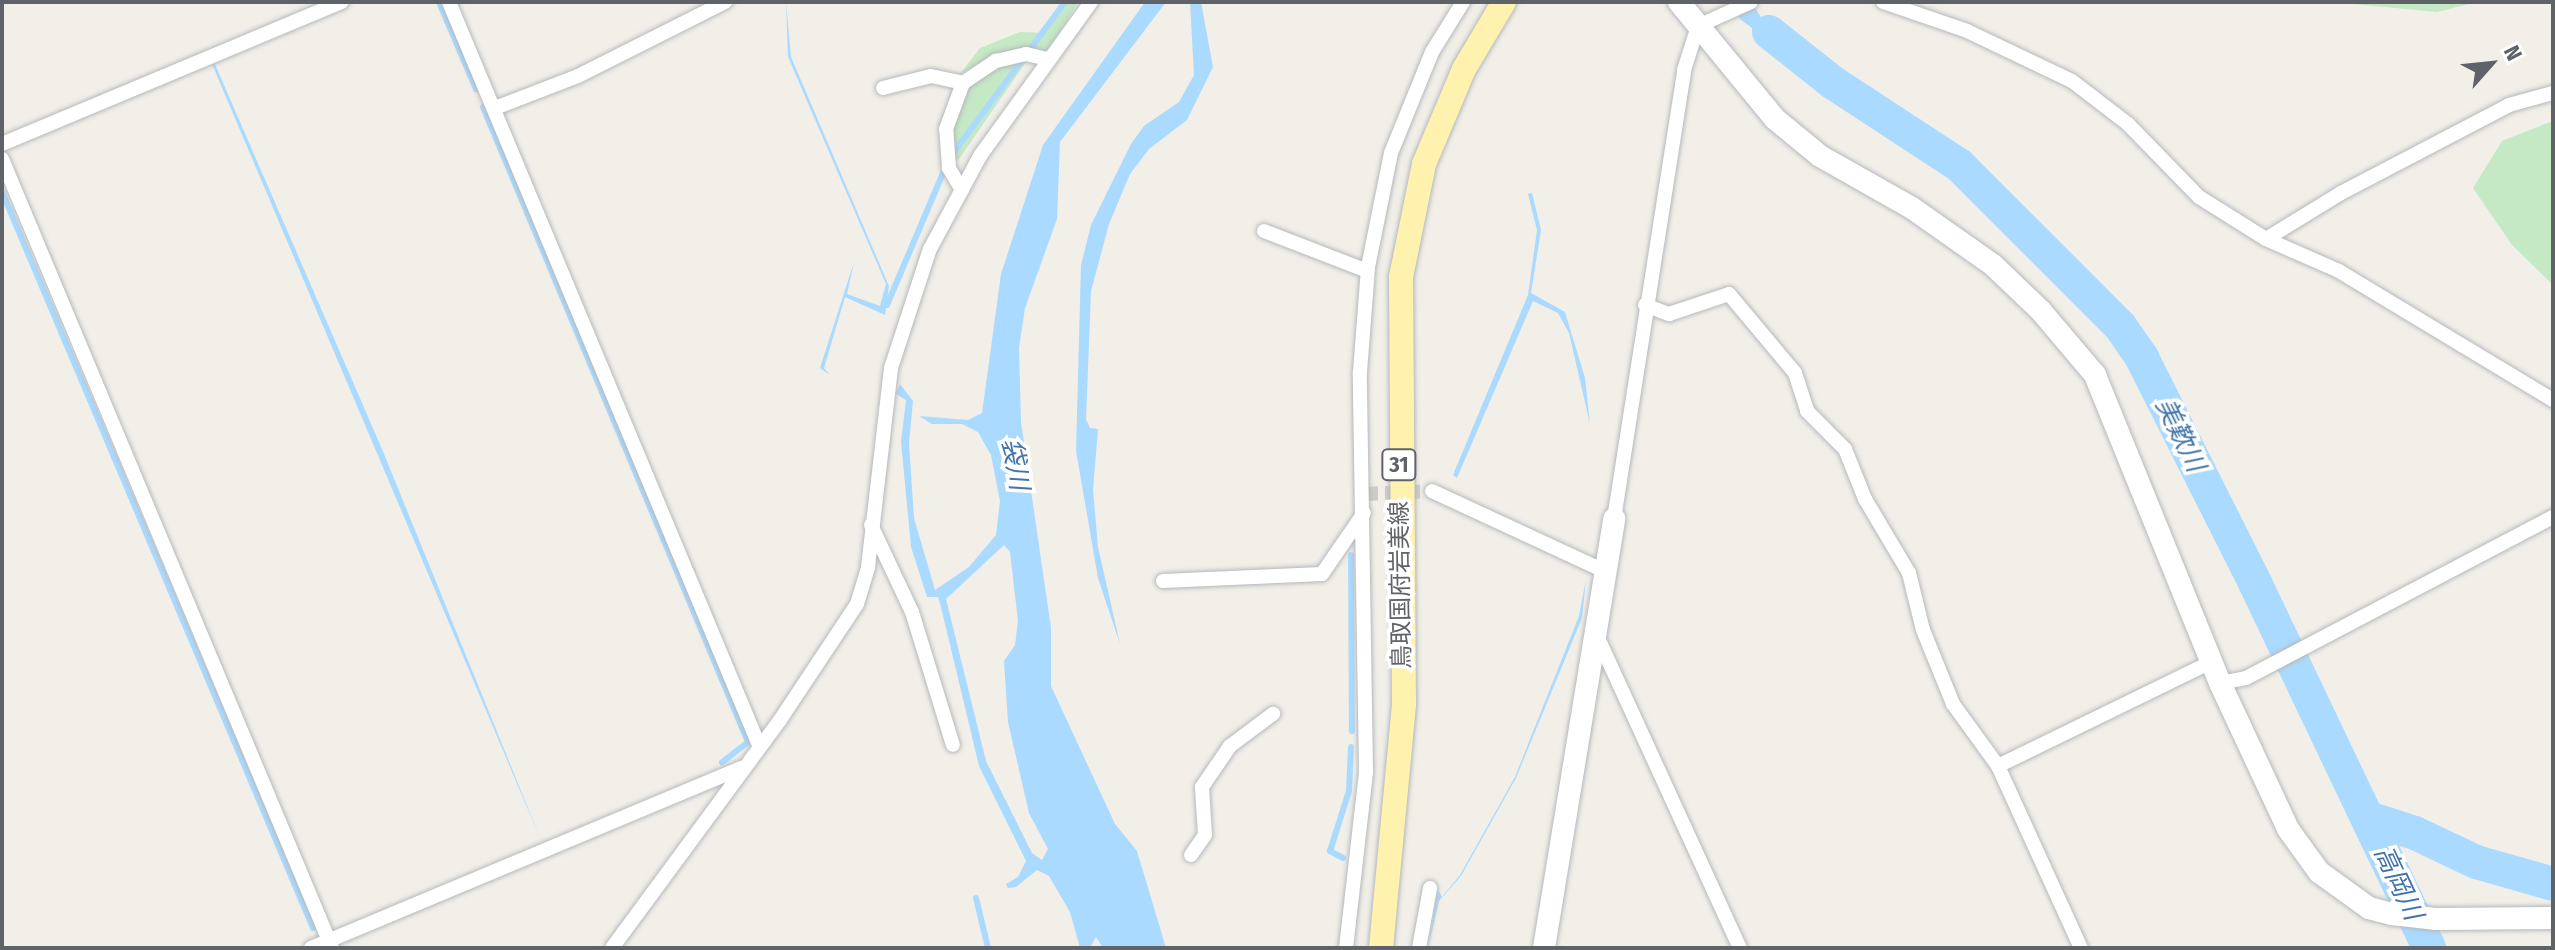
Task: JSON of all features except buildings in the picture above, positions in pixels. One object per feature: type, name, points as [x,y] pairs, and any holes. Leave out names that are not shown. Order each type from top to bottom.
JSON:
[{"type":"main road","name":"鳥取国府岩美線","points":[[1381,948],[1404,704],[1398,440],[1401,277],[1424,164],[1464,69],[1504,2]]},
{"type":"street","points":[[2,144],[342,2]]},
{"type":"street","points":[[449,2],[758,743]]},
{"type":"street","points":[[495,108],[578,76],[725,2]]},
{"type":"street","points":[[612,948],[758,743],[780,720],[857,604],[868,567],[870,524],[891,368],[930,249],[962,190],[1047,59],[1091,2]]},
{"type":"street","points":[[1346,948],[1366,772],[1360,372],[1367,271],[1391,153],[1432,52],[1463,2]]},
{"type":"street","points":[[1679,2],[1775,119],[1820,156],[1912,208],[1993,265],[2041,311],[2095,375],[2220,683],[2288,829],[2319,872],[2369,908],[2435,919],[2553,918]]},
{"type":"street","points":[[1544,948],[1598,638],[1604,571],[1684,70],[1698,26],[1751,2]]},
{"type":"street","points":[[1883,2],[1967,31],[2072,81],[2128,124],[2199,197],[2266,239],[2339,271],[2553,400]]},
{"type":"street","points":[[962,190],[949,168],[946,129],[963,83],[996,61],[1026,54],[1047,59]]},
{"type":"street","points":[[883,88],[931,76],[963,83]]},
{"type":"street","points":[[2266,239],[2341,193],[2509,105],[2553,93]]},
{"type":"street","points":[[2,159],[330,944]]},
{"type":"street","points":[[1264,231],[1367,271]]},
{"type":"street","points":[[1645,305],[1669,314],[1729,294],[1795,373],[1807,411],[1845,449],[1865,499],[1909,573],[1923,630],[1953,704],[1998,766],[2081,948]]},
{"type":"street","points":[[1432,491],[1604,571]]},
{"type":"street","points":[[1163,581],[1322,574],[1364,512]]},
{"type":"street","points":[[2220,683],[2246,678],[2307,642],[2553,517]]},
{"type":"street","points":[[870,524],[912,612],[953,745]]},
{"type":"street","points":[[1598,638],[1740,948]]},
{"type":"street","points":[[1998,766],[2211,662]]},
{"type":"street","points":[[1191,855],[1205,835],[1202,787],[1230,746],[1273,714]]},
{"type":"street","points":[[311,948],[330,944],[742,768]]},
{"type":"street","points":[[1419,948],[1430,888]]},
{"type":"green space","points":[[1069,2],[1078,2],[1047,52],[992,57],[961,73],[980,48],[1020,32],[1045,33]]},
{"type":"green space","points":[[2333,2],[2477,2],[2437,12]]},
{"type":"green space","points":[[1028,59],[959,159],[953,160],[950,127],[966,87],[995,68]]},
{"type":"green space","points":[[2553,121],[2553,285],[2512,245],[2473,188],[2502,141]]},
{"type":"water","points":[[786,2],[791,57],[889,286],[885,315],[845,297],[824,368],[830,375],[820,368],[854,262],[847,294],[880,306],[886,284],[788,57]]},
{"type":"water","name":"袋川","points":[[1145,2],[1166,2],[1060,142],[1057,219],[1025,308],[1019,348],[1021,422],[1051,628],[1051,686],[1115,824],[1137,851],[1166,948],[1103,948],[1096,937],[1090,948],[1080,948],[1070,912],[1049,876],[1037,870],[1016,887],[1008,888],[1006,884],[1018,877],[1026,861],[979,766],[940,603],[938,597],[927,597],[911,547],[901,441],[906,400],[896,394],[900,384],[913,401],[909,443],[914,518],[935,590],[969,567],[996,535],[1000,501],[991,455],[978,432],[962,424],[932,424],[919,416],[968,420],[982,413],[1001,274],[1043,145]],"holes":[[[1004,545],[1010,552],[1018,621],[1015,645],[1004,661],[1008,722],[1029,813],[1048,849],[1042,860],[1032,853],[986,761],[946,599]]]},
{"type":"water","points":[[1190,2],[1201,2],[1213,67],[1187,120],[1149,149],[1130,174],[1109,224],[1091,291],[1086,419],[1090,428],[1098,429],[1093,490],[1098,547],[1120,644],[1098,578],[1076,451],[1081,265],[1091,225],[1131,144],[1144,126],[1179,102],[1194,75]]},
{"type":"water","points":[[1727,2],[1751,2],[1765,23],[1807,55],[1802,64],[1741,20]]},
{"type":"water","points":[[214,62],[382,449],[541,840],[212,64]]},
{"type":"water","points":[[1532,193],[1541,230],[1531,293],[1565,312],[1585,378],[1590,424],[1569,333],[1558,313],[1533,301],[1457,478],[1453,475],[1528,295],[1537,230],[1528,194]]},
{"type":"water","points":[[1586,579],[1582,618],[1516,778],[1461,876],[1439,901],[1428,948],[1438,890],[1442,897],[1460,875],[1515,777],[1579,616]]},
{"type":"waterway","points":[[439,2],[476,89]]},
{"type":"waterway","points":[[951,156],[1065,2]]},
{"type":"waterway","name":"美歎川","points":[[1769,32],[1832,82],[1959,165],[2120,326],[2142,358],[2256,585],[2429,948]]},
{"type":"waterway","points":[[483,107],[748,742],[722,762]]},
{"type":"waterway","points":[[887,305],[946,166]]},
{"type":"waterway","points":[[2,192],[313,928]]},
{"type":"waterway","points":[[1351,555],[1352,731]]},
{"type":"waterway","points":[[1343,858],[1330,851],[1349,791],[1351,747]]},
{"type":"waterway","name":"美歎川","points":[[2368,818],[2415,833],[2476,862],[2553,884]]},
{"type":"waterway","points":[[976,898],[988,948]]},
{"type":"tunnel","points":[[1364,494],[1432,491]]},
{"type":"water label","name":"高岡川","points":[[2398,883]]}]
